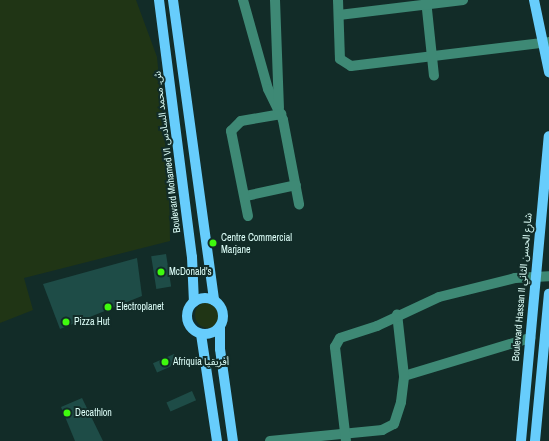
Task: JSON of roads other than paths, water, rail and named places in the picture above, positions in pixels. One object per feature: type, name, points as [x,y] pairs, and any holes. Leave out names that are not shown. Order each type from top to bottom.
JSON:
[{"type":"main road","name":"Boulevard Mohamed VI ش. محمد السادس","points":[[159,0],[189,241],[194,302]]},
{"type":"main road","points":[[173,0],[204,238],[214,300],[223,315],[220,327],[220,349],[233,441]]},
{"type":"main road","points":[[534,0],[546,42],[549,72]]},
{"type":"main road","name":"Boulevard Hassan II شارع الحسن الثاني","points":[[521,441],[536,276],[545,221],[549,136]]},
{"type":"main road","points":[[189,241],[204,238]]},
{"type":"main road","points":[[535,441],[549,294]]},
{"type":"main road","points":[[214,300],[207,298],[194,302],[188,308],[188,322],[201,334],[217,441]]},
{"type":"main road","points":[[201,334],[210,334],[220,327]]},
{"type":"street","points":[[243,0],[268,90],[280,112]]},
{"type":"street","points":[[275,0],[280,112],[299,204]]},
{"type":"street","points":[[338,0],[342,63],[356,67],[546,42]]},
{"type":"street","points":[[339,15],[426,2],[463,0]]},
{"type":"street","points":[[426,2],[434,76]]},
{"type":"street","points":[[248,216],[246,196],[231,131],[241,121],[280,112]]},
{"type":"street","points":[[246,196],[296,184]]},
{"type":"street","points":[[346,437],[336,342],[340,338],[377,326],[397,314],[439,297],[483,284],[536,276],[549,276]]},
{"type":"street","points":[[270,441],[346,437],[382,430],[394,424],[401,402],[404,376],[397,314]]},
{"type":"street","points":[[404,376],[530,338]]},
{"type":"place","name":"Centre Commercial Marjane","points":[[213,243]]},
{"type":"place","name":"McDonald's","points":[[161,272]]},
{"type":"place","name":"Electroplanet","points":[[108,307]]},
{"type":"place","name":"Pizza Hut","points":[[66,322]]},
{"type":"place","name":"Afriquia أفريقيا","points":[[165,362]]},
{"type":"place","name":"Decathlon","points":[[67,413]]}]
